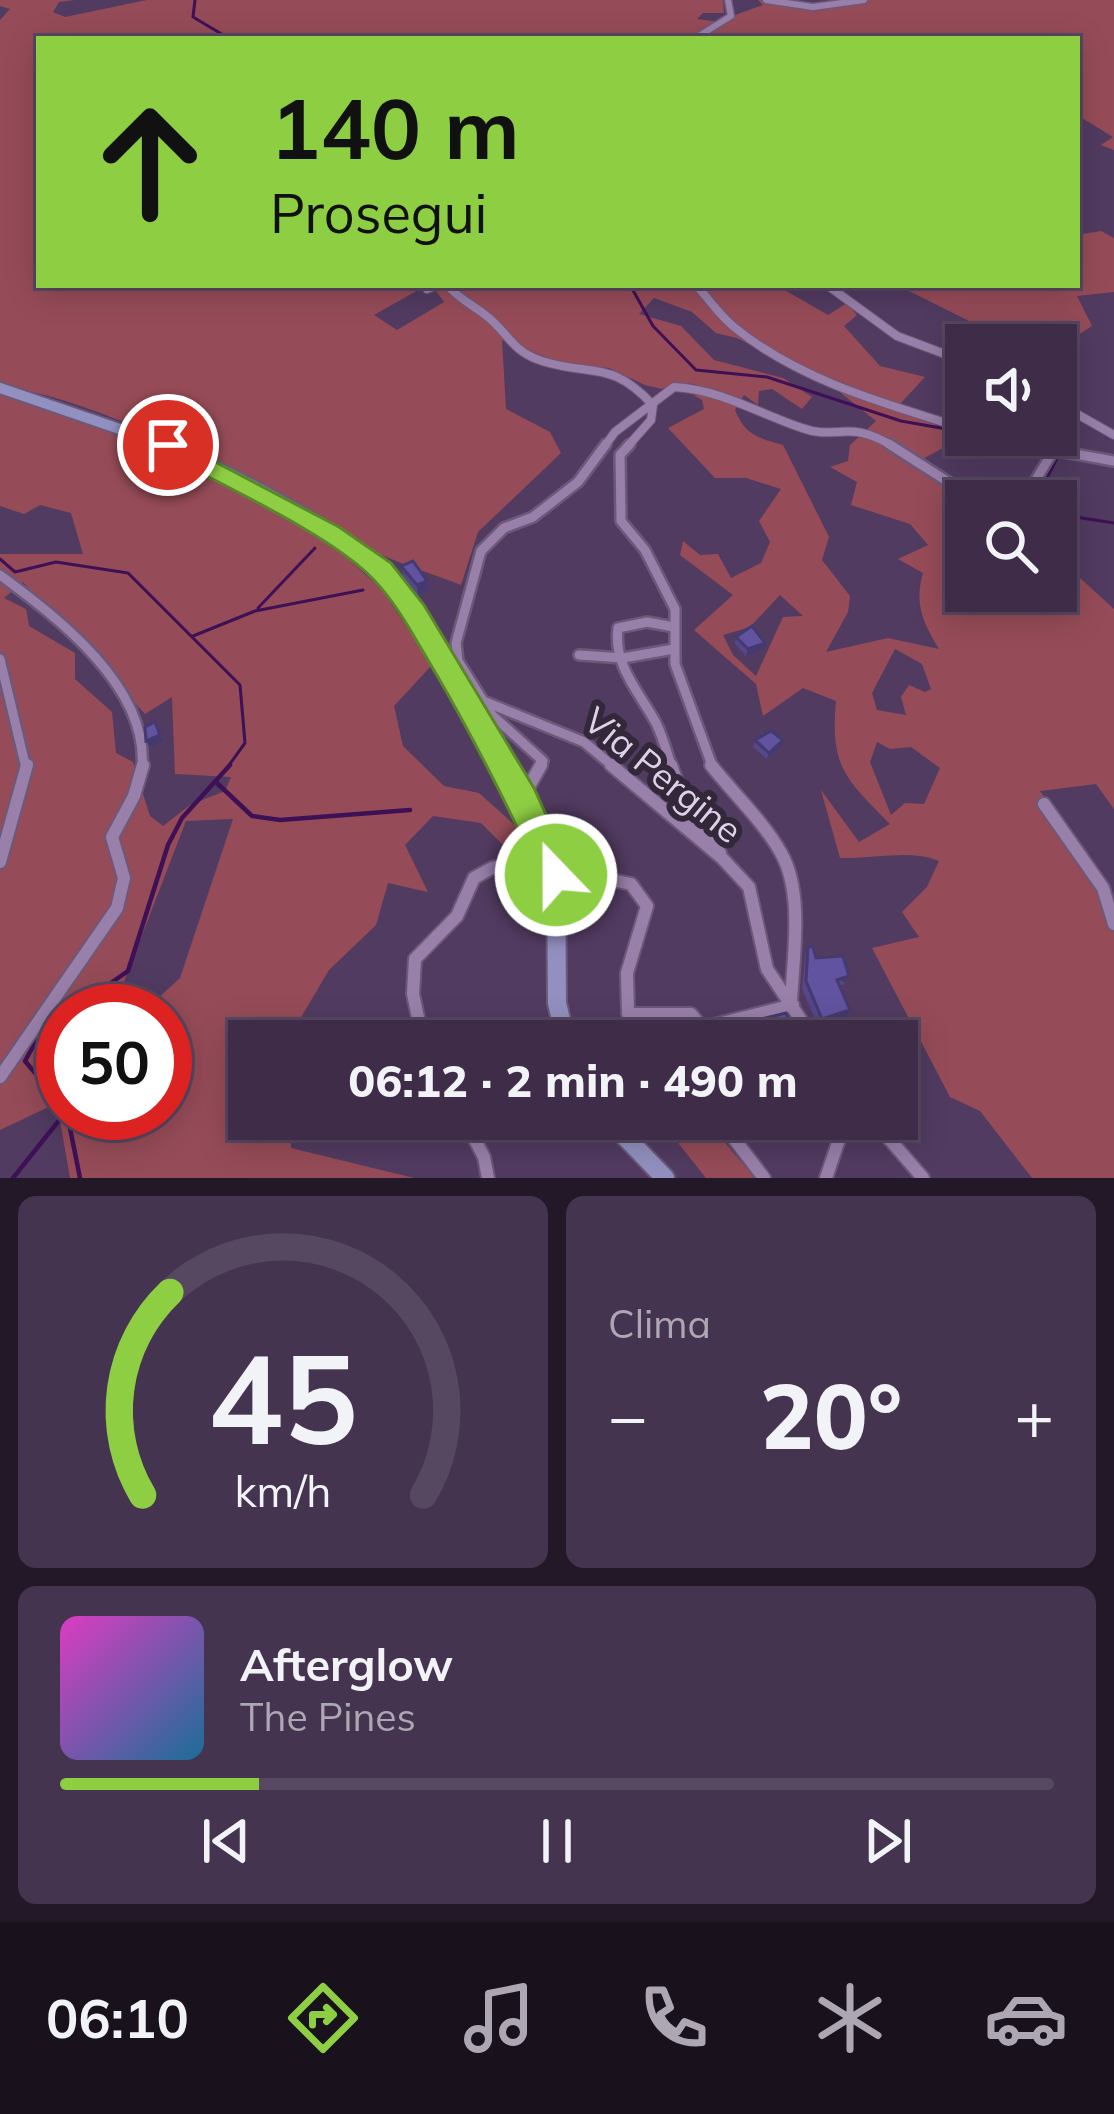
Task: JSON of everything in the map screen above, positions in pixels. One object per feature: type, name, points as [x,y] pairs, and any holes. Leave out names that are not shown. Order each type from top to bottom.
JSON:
[{"type":"main road","points":[[0,388],[168,445],[329,534],[382,570],[475,700],[556,866],[554,950],[561,1020]]},
{"type":"main road","points":[[628,1140],[665,1178]]},
{"type":"street","points":[[699,36],[731,16],[728,0]]},
{"type":"street","points":[[766,0],[813,8],[864,0]]},
{"type":"street","points":[[450,288],[489,317],[516,350],[545,362],[609,370],[634,385],[653,406]]},
{"type":"street","points":[[699,288],[731,325],[771,352],[887,407],[945,423]]},
{"type":"street","points":[[831,288],[897,336],[945,354]]},
{"type":"street","points":[[523,797],[543,761],[525,740],[475,700],[458,661],[456,643],[481,551],[504,528],[533,517],[578,482],[615,431],[674,387],[696,386],[808,431],[861,430],[945,481]]},
{"type":"street","points":[[653,406],[651,420],[620,455],[621,520],[662,578],[675,609],[674,649],[681,688],[710,764],[782,854],[790,880],[792,1004],[744,1020]]},
{"type":"street","points":[[1077,414],[1114,435]]},
{"type":"street","points":[[1075,456],[1114,461]]},
{"type":"street","points":[[0,575],[88,654],[129,703],[143,750],[133,802],[112,837],[124,878],[117,908],[0,1077]]},
{"type":"street","points":[[674,627],[647,622],[618,628],[616,644],[627,676],[658,727],[692,825],[716,845],[722,858]]},
{"type":"street","points":[[579,656],[623,658],[674,649]]},
{"type":"street","points":[[0,659],[7,699],[28,761],[0,862]]},
{"type":"street","name":"Via Pergine","points":[[475,700],[584,742],[722,858],[749,887],[767,969],[802,1020]]},
{"type":"street","points":[[1044,804],[1103,888],[1114,924]]},
{"type":"street","points":[[419,1020],[413,994],[415,958],[458,916],[474,878],[510,865],[556,866],[631,884],[643,898],[643,934],[624,983],[628,1014],[691,1014],[693,1020]]},
{"type":"street","points":[[475,1140],[488,1178]]},
{"type":"street","points":[[735,1140],[764,1178]]},
{"type":"street","points":[[826,1178],[838,1140]]},
{"type":"street","points":[[890,1140],[923,1178]]},
{"type":"shaded area","points":[[0,0],[75,0],[59,2],[53,12],[65,17],[147,0],[723,0],[724,13],[703,13],[697,19],[728,23],[735,15],[763,5],[758,0],[841,5],[855,0],[1114,0],[1114,150],[1101,145],[1113,137],[1080,117],[1080,36],[36,36],[36,288],[422,288],[374,315],[397,330],[444,302],[434,288],[781,288],[828,315],[847,303],[857,315],[844,326],[880,366],[925,377],[900,404],[945,431],[945,447],[910,466],[945,486],[945,612],[1077,612],[1077,575],[1114,609],[1114,809],[1096,784],[1040,791],[1108,888],[1114,909],[1114,1178],[1032,1178],[980,1111],[950,1097],[918,1036],[918,1020],[910,1020],[872,948],[919,937],[902,912],[927,887],[939,861],[904,855],[840,858],[821,790],[859,842],[890,824],[844,770],[836,742],[836,701],[803,688],[763,716],[756,684],[694,630],[733,595],[680,555],[683,541],[700,555],[718,554],[731,578],[761,563],[770,542],[759,521],[781,489],[746,478],[715,478],[668,428],[704,409],[695,396],[695,384],[675,383],[662,389],[609,368],[563,364],[502,340],[506,409],[550,432],[561,453],[478,532],[461,585],[367,548],[143,431],[49,396],[0,385],[0,20],[10,9],[0,6]],"holes":[[[654,298],[692,312],[716,333],[737,338],[836,389],[876,421],[850,445],[848,461],[830,467],[857,482],[851,505],[910,524],[928,545],[898,559],[923,573],[922,613],[939,649],[888,638],[826,652],[848,612],[850,596],[822,560],[829,537],[783,445],[753,434],[735,410],[744,395],[758,405],[759,391],[772,389],[802,409],[812,397],[783,378],[714,360],[681,326],[639,314]],[[780,595],[803,616],[783,617],[756,676],[733,655],[723,635],[750,627]],[[895,649],[922,664],[931,689],[925,692],[909,685],[901,697],[906,715],[877,710],[872,693]],[[877,742],[890,749],[911,747],[940,768],[924,804],[905,803],[891,815],[870,762]]]},
{"type":"shaded area","points":[[1101,231],[1114,238],[1114,292],[1077,296],[1092,326],[1078,335],[1077,324],[975,324],[903,288],[1080,288],[1080,232]]},
{"type":"shaded area","points":[[0,392],[164,448],[325,537],[382,590],[432,665],[394,706],[403,746],[444,786],[479,793],[527,836],[511,853],[481,823],[433,816],[405,845],[428,892],[388,883],[376,925],[329,970],[299,1020],[228,1020],[228,1140],[291,1140],[291,1148],[414,1178],[70,1178],[63,1140],[192,1140],[192,984],[173,984],[180,978],[233,819],[186,821],[123,984],[36,984],[36,1113],[0,1130],[0,554],[83,554],[71,513],[40,505],[24,514],[0,506]],"holes":[[[23,582],[145,714],[172,697],[175,774],[231,777],[225,791],[190,805],[163,826],[150,816],[133,762],[116,753],[112,712],[75,679],[75,653],[29,626],[26,609],[4,598]]]},
{"type":"shaded area","points":[[676,1140],[723,1140],[755,1178],[706,1178]]},
{"type":"building","points":[[413,561],[427,581],[417,585],[401,566]]},
{"type":"building","points":[[752,626],[765,643],[748,649],[736,637]]},
{"type":"building","points":[[155,722],[160,735],[146,741],[145,727]]},
{"type":"building","points":[[771,731],[783,740],[769,753],[755,740]]},
{"type":"building","points":[[808,947],[813,947],[816,958],[843,956],[849,976],[837,980],[850,1010],[822,1019],[806,981]]},
{"type":"building","points":[[786,1013],[788,1020],[757,1020]]},
{"type":"waterway","points":[[195,0],[193,17],[225,36]]},
{"type":"waterway","points":[[632,288],[653,326],[696,370],[767,377],[901,421],[945,429]]},
{"type":"waterway","points":[[1046,480],[1057,458]]},
{"type":"waterway","points":[[1077,517],[1114,523]]},
{"type":"waterway","points":[[258,608],[315,548]]},
{"type":"waterway","points":[[0,559],[15,572],[56,562],[128,573],[240,685],[245,743],[227,768]]},
{"type":"waterway","points":[[193,636],[255,611],[363,590]]},
{"type":"waterway","points":[[109,984],[128,971],[168,845],[182,818],[230,765]]},
{"type":"waterway","points":[[217,783],[252,816],[280,820],[410,810]]},
{"type":"waterway","points":[[36,1041],[25,1061],[36,1074]]},
{"type":"waterway","points":[[13,1178],[43,1140]]},
{"type":"waterway","points":[[72,1140],[80,1178]]},
{"type":"route","points":[[168,445],[329,534],[382,570],[414,612],[486,732],[523,797],[556,875]]}]
